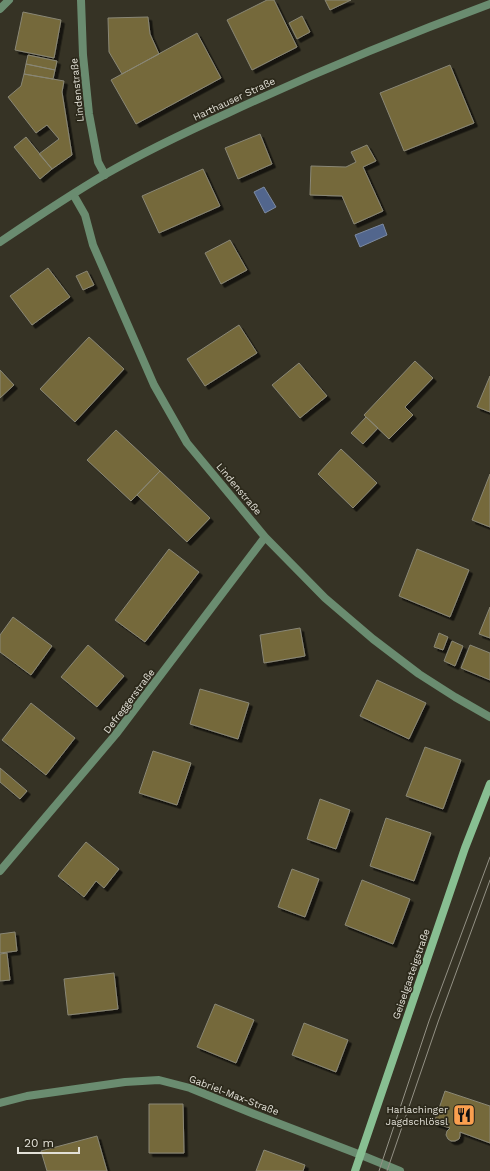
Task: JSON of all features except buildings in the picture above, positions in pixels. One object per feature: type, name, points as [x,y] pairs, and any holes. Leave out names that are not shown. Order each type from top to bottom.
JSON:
[{"type":"main road","name":"Geiselgasteigstraße","points":[[355,1171],[465,848],[490,784]]},
{"type":"street","points":[[0,9],[9,0]]},
{"type":"street","name":"Lindenstraße","points":[[81,0],[83,56],[89,114],[98,162],[105,175]]},
{"type":"street","name":"Harthauser Straße","points":[[0,242],[73,194],[173,138],[314,73],[490,4]]},
{"type":"street","name":"Lindenstraße","points":[[73,194],[85,215],[93,245],[154,385],[187,442],[266,537],[325,598],[373,639],[419,674],[490,717]]},
{"type":"street","name":"Defreggerstraße","points":[[0,870],[116,734],[266,537]]},
{"type":"street","name":"Gabriel-Max-Straße","points":[[0,1103],[35,1095],[125,1082],[159,1080],[190,1088],[400,1171]]},
{"type":"water","points":[[264,187],[276,207],[265,213],[254,192]]},
{"type":"water","points":[[383,224],[387,235],[360,247],[355,235]]},
{"type":"tram line","points":[[379,1171],[429,1021],[490,857]]},
{"type":"tram line","points":[[387,1171],[438,1022],[490,880]]},
{"type":"place","name":"Harlachinger Jagdschlössl","points":[[464,1115]]}]
